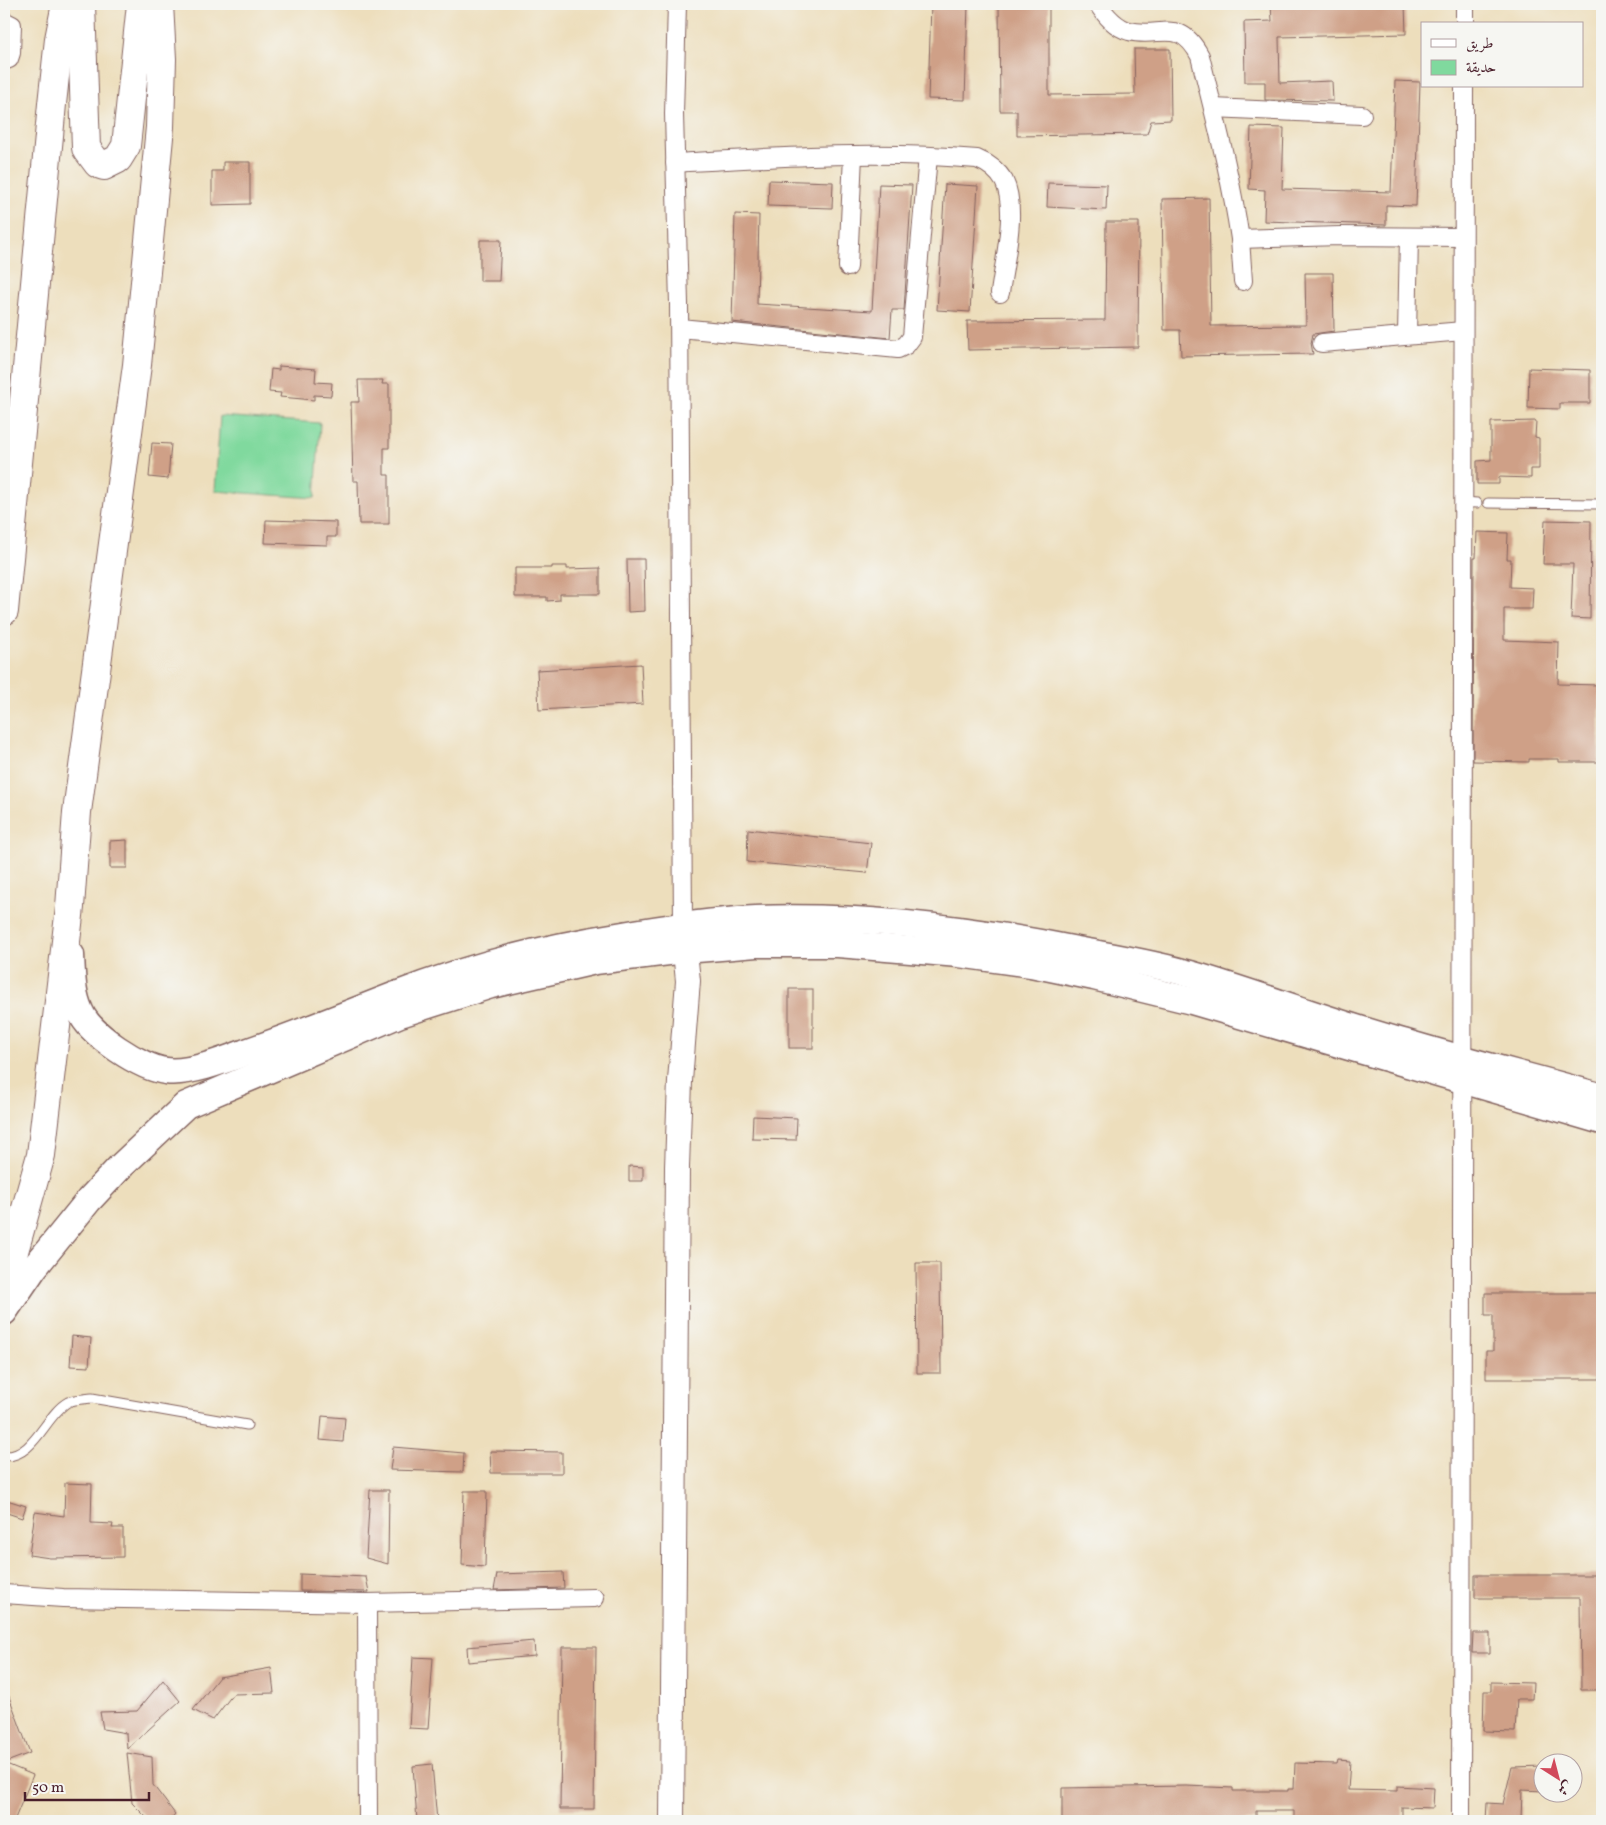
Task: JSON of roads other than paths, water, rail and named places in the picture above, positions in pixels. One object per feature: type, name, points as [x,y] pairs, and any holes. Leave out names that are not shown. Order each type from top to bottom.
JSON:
[{"type":"highway","points":[[4,611],[54,86],[59,39],[66,4]]},
{"type":"highway","points":[[81,4],[86,148],[98,164],[104,166],[118,159],[126,146],[141,4]]},
{"type":"highway","points":[[4,1287],[41,1155],[70,907],[77,812],[138,365],[160,128],[162,59],[159,4]]},
{"type":"main road","points":[[70,907],[72,983],[81,1015],[99,1034],[120,1050],[142,1063],[167,1072],[204,1067],[310,1030],[396,994],[489,965],[607,937],[684,937]]},
{"type":"main road","points":[[4,1312],[39,1261],[89,1200],[126,1161],[186,1105],[400,1014],[491,985],[594,961],[757,919],[821,920],[960,930],[1039,942],[1187,973],[1403,1042],[1462,1069],[1602,1121]]},
{"type":"main road","points":[[1462,1069],[1602,1097]]},
{"type":"street","points":[[672,1821],[677,1167],[680,1081],[688,981],[684,937],[680,328],[674,114],[677,4]]},
{"type":"street","points":[[1098,4],[1113,23],[1120,27],[1131,31],[1178,33],[1193,44],[1200,56],[1234,196],[1243,281]]},
{"type":"street","points":[[1465,4],[1465,22]]},
{"type":"street","points":[[4,21],[12,25],[12,52],[9,59],[4,61]]},
{"type":"street","points":[[1461,1821],[1462,1069],[1470,503],[1463,331],[1464,88]]},
{"type":"street","points":[[1213,108],[1362,115]]},
{"type":"street","points":[[675,163],[745,158],[853,155],[977,159],[988,164],[1003,180],[1010,200],[1008,242],[1000,293]]},
{"type":"street","points":[[848,267],[853,155]]},
{"type":"street","points":[[680,328],[898,349],[906,345],[912,337],[917,304],[928,156]]},
{"type":"street","points":[[1240,239],[1340,236],[1463,237]]},
{"type":"street","points":[[1407,336],[1409,237]]},
{"type":"street","points":[[1322,343],[1463,331]]},
{"type":"street","points":[[4,1594],[72,1598],[367,1603],[595,1598]]},
{"type":"street","points":[[367,1603],[368,1821]]},
{"type":"lane","points":[[1488,503],[1602,504]]},
{"type":"lane","points":[[4,1456],[11,1456],[30,1445],[68,1402],[92,1398],[247,1425]]}]
